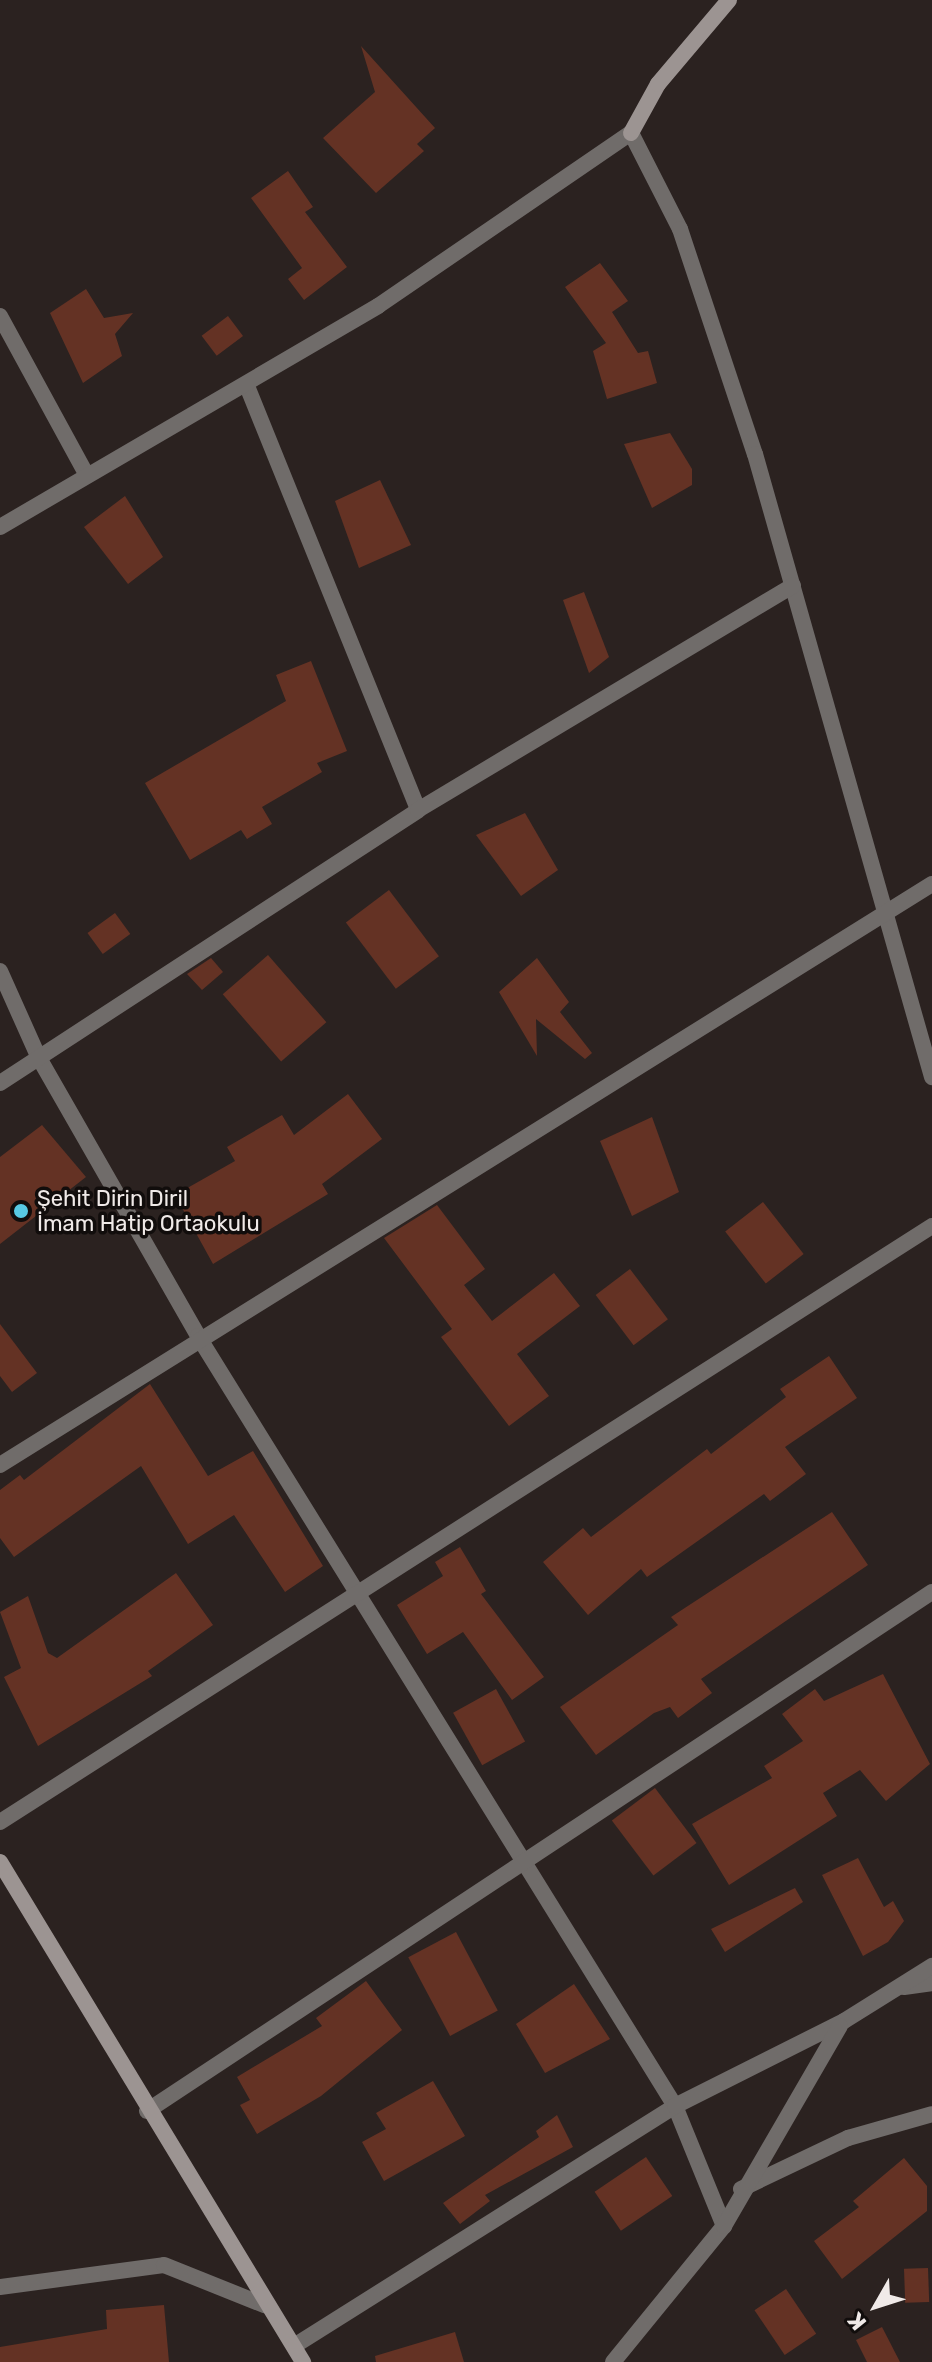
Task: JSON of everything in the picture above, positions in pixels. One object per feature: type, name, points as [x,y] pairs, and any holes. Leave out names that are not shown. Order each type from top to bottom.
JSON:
[{"type":"street","points":[[0,527],[86,474],[247,386],[631,133],[658,84],[729,0]]},
{"type":"street","points":[[631,133],[680,229],[793,586],[883,917],[932,1077]]},
{"type":"street","points":[[0,316],[86,474]]},
{"type":"street","points":[[247,386],[418,810]]},
{"type":"street","points":[[0,1083],[418,810],[793,586]]},
{"type":"street","points":[[0,1465],[198,1336],[883,917],[932,884]]},
{"type":"street","points":[[0,971],[39,1058],[198,1336],[357,1590],[519,1863],[675,2106],[724,2226]]},
{"type":"street","points":[[0,1822],[357,1590],[932,1226]]},
{"type":"street","points":[[147,2111],[932,1592]]},
{"type":"street","points":[[0,1862],[264,2305],[303,2362]]},
{"type":"street","points":[[294,2346],[675,2106],[844,2021],[932,1966]]},
{"type":"street","points":[[895,1988],[932,1983]]},
{"type":"street","points":[[613,2362],[724,2226],[741,2189],[844,2021]]},
{"type":"street","points":[[741,2189],[848,2138],[932,2114]]},
{"type":"street","points":[[0,2287],[164,2265],[264,2305]]},
{"type":"building","points":[[361,46],[435,128],[417,144],[424,151],[376,193],[323,138],[375,92]]},
{"type":"building","points":[[288,171],[313,207],[305,212],[347,267],[304,300],[288,279],[302,268],[251,198]]},
{"type":"building","points":[[600,263],[628,301],[612,312],[638,353],[648,351],[657,383],[607,399],[593,351],[606,343],[565,287]]},
{"type":"building","points":[[86,289],[104,318],[133,313],[115,334],[122,356],[83,383],[50,313]]},
{"type":"building","points":[[228,316],[243,336],[217,356],[202,336]]},
{"type":"building","points":[[670,433],[692,469],[692,485],[652,508],[624,444]]},
{"type":"building","points":[[380,480],[411,545],[359,568],[335,501]]},
{"type":"building","points":[[125,496],[163,557],[128,584],[84,527]]},
{"type":"building","points":[[584,592],[609,657],[589,673],[563,600]]},
{"type":"building","points":[[311,661],[347,751],[317,763],[322,772],[262,807],[272,824],[247,839],[241,830],[190,860],[145,783],[286,701],[276,675]]},
{"type":"building","points":[[525,813],[558,870],[521,896],[476,835]]},
{"type":"building","points":[[389,890],[439,956],[396,989],[346,922]]},
{"type":"building","points":[[115,913],[130,934],[103,954],[87,933]]},
{"type":"building","points":[[268,955],[326,1022],[281,1062],[223,994]]},
{"type":"building","points":[[211,958],[223,972],[202,990],[187,974]]},
{"type":"building","points":[[537,958],[569,1002],[560,1012],[592,1053],[585,1059],[536,1019],[537,1056],[499,992]]},
{"type":"building","points":[[348,1094],[382,1139],[322,1184],[328,1194],[213,1264],[175,1195],[235,1161],[227,1147],[282,1115],[294,1135]]},
{"type":"building","points":[[652,1117],[679,1192],[632,1216],[600,1141]]},
{"type":"building","name":"Şehit Dirin Diril İmam Hatip Ortaokulu","points":[[42,1125],[86,1177],[0,1244],[0,1157]]},
{"type":"building","points":[[763,1202],[804,1254],[766,1284],[725,1232]]},
{"type":"building","points":[[437,1205],[485,1269],[464,1285],[492,1321],[554,1273],[580,1306],[517,1354],[549,1396],[509,1426],[441,1337],[452,1329],[384,1238]]},
{"type":"building","points":[[630,1269],[668,1319],[634,1345],[596,1295]]},
{"type":"building","points":[[0,1324],[37,1373],[12,1392],[0,1376]]},
{"type":"building","points":[[829,1356],[857,1398],[785,1447],[806,1474],[770,1501],[764,1494],[647,1577],[641,1569],[588,1615],[543,1562],[583,1528],[591,1537],[707,1449],[711,1454],[786,1397],[780,1389]]},
{"type":"building","points":[[150,1384],[208,1476],[253,1451],[323,1566],[285,1592],[234,1515],[188,1544],[141,1466],[14,1557],[0,1538],[0,1490],[20,1475],[24,1480]]},
{"type":"building","points":[[832,1512],[868,1565],[701,1679],[712,1693],[678,1718],[670,1707],[654,1713],[596,1755],[560,1707],[678,1625],[671,1617]]},
{"type":"building","points":[[460,1547],[486,1591],[481,1594],[544,1677],[512,1700],[463,1632],[427,1654],[397,1605],[443,1576],[435,1562]]},
{"type":"building","points":[[176,1573],[213,1625],[148,1671],[152,1676],[38,1746],[4,1677],[21,1668],[0,1612],[28,1596],[48,1653],[57,1658]]},
{"type":"building","points":[[883,1674],[930,1764],[886,1801],[860,1770],[823,1793],[837,1816],[729,1885],[692,1824],[772,1778],[764,1766],[803,1741],[782,1714],[815,1689],[824,1701]]},
{"type":"building","points":[[496,1689],[525,1741],[482,1765],[453,1713]]},
{"type":"building","points":[[655,1788],[697,1843],[653,1876],[612,1820]]},
{"type":"building","points":[[858,1858],[884,1907],[893,1901],[904,1921],[888,1942],[863,1956],[822,1875]]},
{"type":"building","points":[[795,1888],[803,1902],[725,1952],[711,1929]]},
{"type":"building","points":[[456,1932],[498,2011],[450,2036],[408,1957]]},
{"type":"building","points":[[366,1981],[402,2030],[321,2096],[257,2134],[240,2105],[250,2100],[237,2077],[322,2026],[316,2018]]},
{"type":"building","points":[[574,1984],[610,2039],[545,2073],[516,2024]]},
{"type":"building","points":[[433,2081],[465,2136],[384,2181],[362,2142],[386,2129],[376,2113]]},
{"type":"building","points":[[557,2115],[573,2147],[485,2195],[490,2201],[460,2224],[443,2203],[539,2137],[536,2131]]},
{"type":"building","points":[[646,2157],[672,2196],[621,2231],[595,2192]]},
{"type":"building","points":[[904,2158],[927,2186],[927,2211],[842,2279],[814,2241],[859,2207],[853,2201]]},
{"type":"building","points":[[928,2268],[929,2302],[905,2303],[904,2269]]},
{"type":"building","points":[[786,2289],[816,2334],[785,2355],[754,2310]]},
{"type":"building","points":[[164,2305],[169,2362],[0,2362],[0,2347],[107,2329],[106,2310]]},
{"type":"building","points":[[882,2327],[900,2362],[867,2362],[856,2340]]},
{"type":"building","points":[[455,2332],[464,2362],[376,2362],[375,2356]]},
{"type":"place","name":"Şehit Dirin Diril İmam Hatip Ortaokulu","points":[[21,1211]]}]
